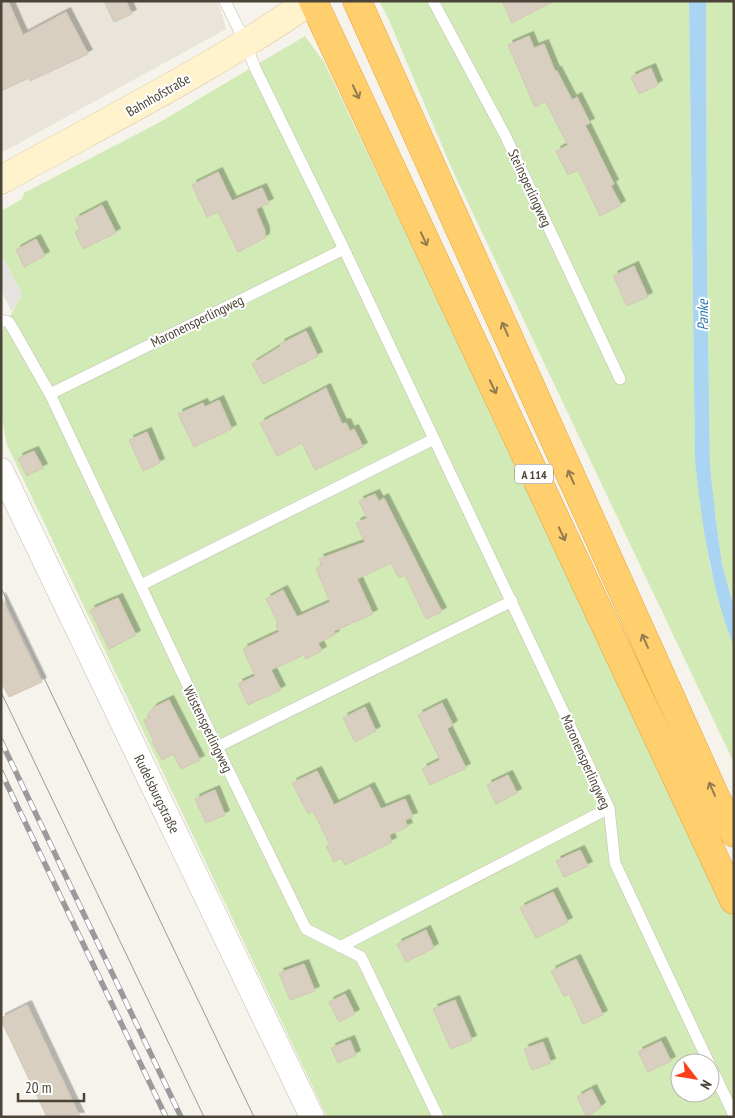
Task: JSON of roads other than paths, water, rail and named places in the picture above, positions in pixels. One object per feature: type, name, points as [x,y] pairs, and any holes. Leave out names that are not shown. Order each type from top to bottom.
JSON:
[{"type":"highway","name":"A 114","points":[[312,1],[734,900]]},
{"type":"highway","name":"A 114","points":[[356,1],[371,30],[715,796],[734,833]]},
{"type":"main road","name":"Bahnhofstraße","points":[[1,180],[136,108],[246,44],[312,1]]},
{"type":"street","name":"Rudelsburgstraße","points":[[1,470],[312,1117]]},
{"type":"lane","name":"Maronensperlingweg","points":[[225,1],[246,44],[255,68],[344,249],[609,808],[614,863],[705,1053]]},
{"type":"lane","name":"Steinsperlingweg","points":[[433,1],[506,138],[620,379]]},
{"type":"lane","name":"Maronensperlingweg","points":[[50,394],[344,249]]},
{"type":"lane","name":"Wüstensperlingweg","points":[[1,320],[9,322],[50,394],[216,747],[306,929],[361,957],[438,1117]]},
{"type":"lane","points":[[140,585],[434,439]]},
{"type":"lane","points":[[216,747],[512,601]]},
{"type":"lane","points":[[340,946],[609,808]]},
{"type":"lane","name":"Maronensperlingweg","points":[[720,1085],[734,1115]]},
{"type":"water","name":"Panke","points":[[689,1],[706,1],[710,466],[722,564],[734,608],[734,647],[719,602],[708,556],[695,462]]},
{"type":"tram line","points":[[1,588],[254,1117]]},
{"type":"tram line","points":[[1,692],[204,1117]]},
{"type":"railway","points":[[1,741],[181,1117]]},
{"type":"railway","points":[[1,772],[166,1117]]}]
